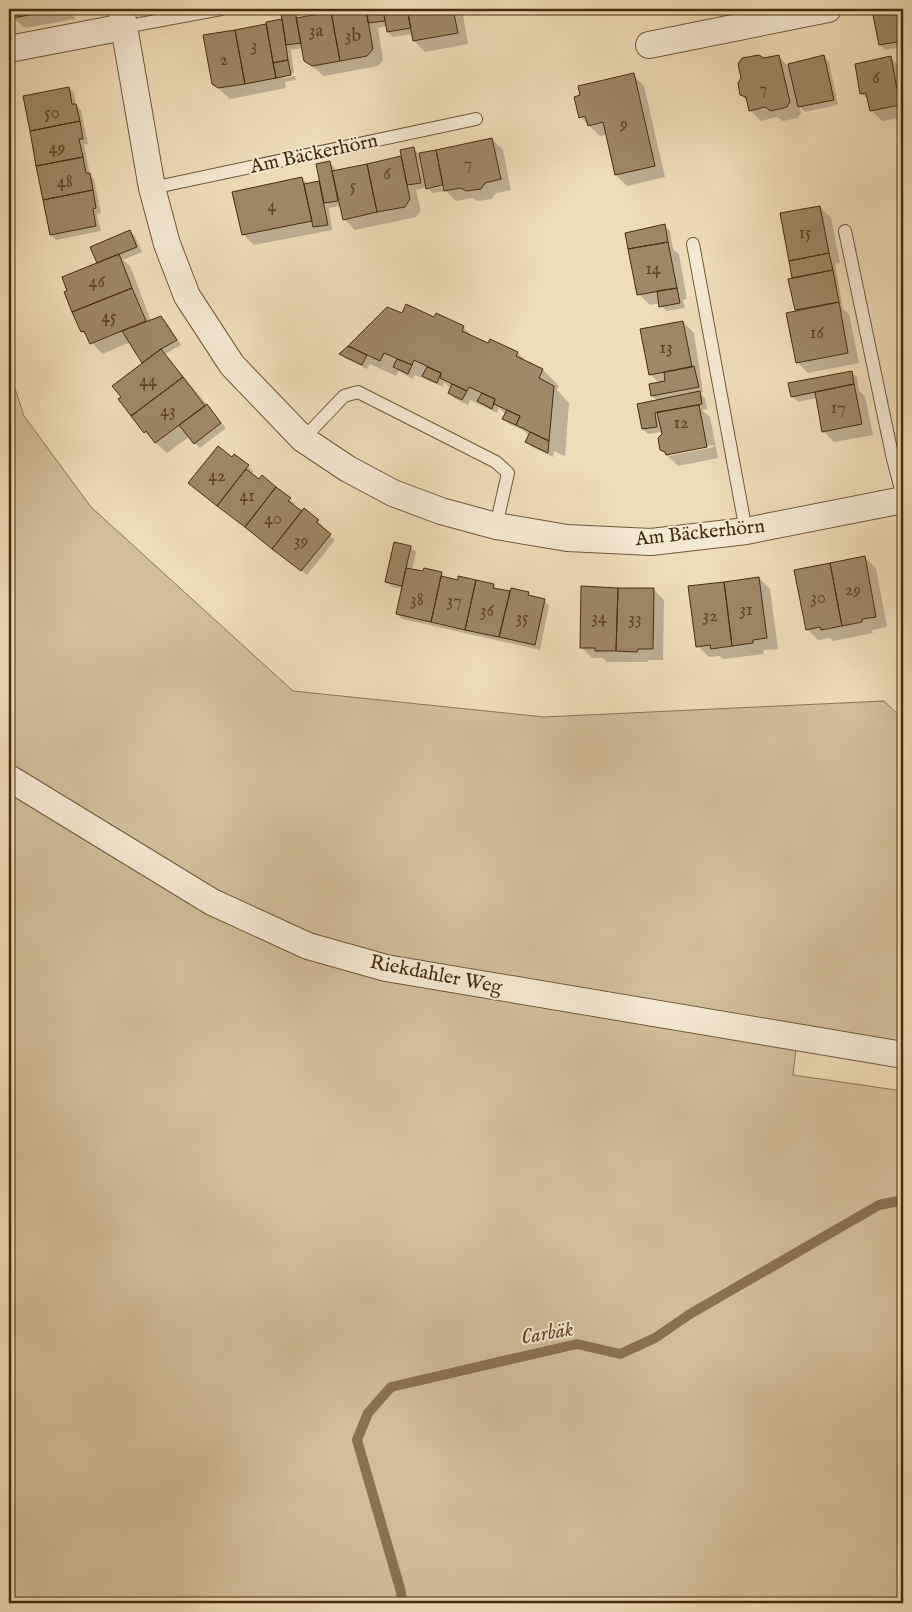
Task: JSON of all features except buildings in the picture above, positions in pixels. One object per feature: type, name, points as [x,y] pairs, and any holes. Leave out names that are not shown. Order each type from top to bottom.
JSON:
[{"type":"street","points":[[649,45],[799,12],[828,9]]},
{"type":"street","points":[[9,49],[122,18]]},
{"type":"street","name":"Am Bäckerhörn","points":[[122,18],[152,188],[167,244],[187,296],[232,366],[304,439],[348,469],[393,493],[441,511],[496,526],[567,538],[651,542],[746,531],[903,498]]},
{"type":"street","name":"Riekdahler Weg","points":[[9,778],[212,902],[308,946],[386,968],[903,1055]]},
{"type":"lane","points":[[122,18],[221,9]]},
{"type":"lane","name":"Am Bäckerhörn","points":[[152,188],[476,119]]},
{"type":"lane","points":[[845,231],[903,498]]},
{"type":"lane","points":[[693,244],[746,531]]},
{"type":"lane","points":[[304,439],[344,396],[358,392],[496,462],[508,473],[496,526]]},
{"type":"shaded area","points":[[9,370],[24,416],[91,507],[293,691],[544,717],[884,701],[903,719],[903,1055],[796,1049],[793,1075],[903,1091],[903,1603],[9,1603]]},
{"type":"waterway","name":"Carbäk","points":[[402,1603],[401,1592],[357,1440],[368,1413],[391,1387],[577,1344],[620,1354],[655,1338],[690,1314],[879,1205],[903,1200]]}]
